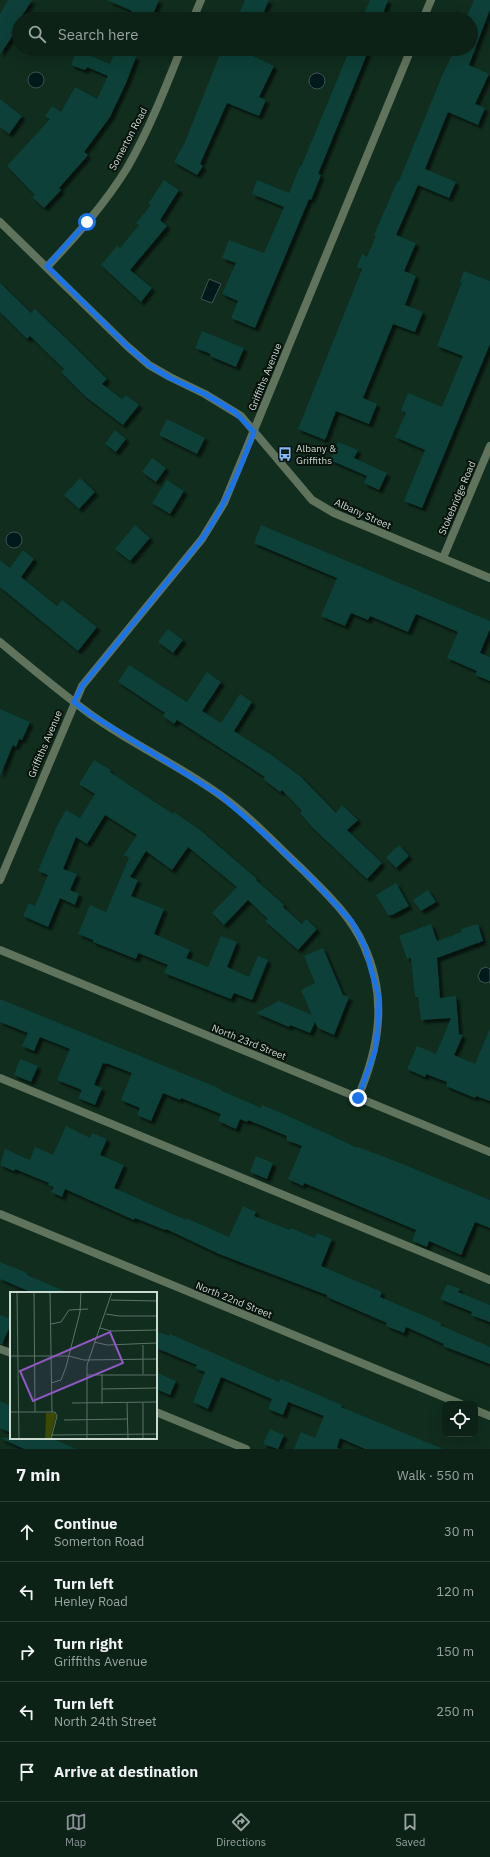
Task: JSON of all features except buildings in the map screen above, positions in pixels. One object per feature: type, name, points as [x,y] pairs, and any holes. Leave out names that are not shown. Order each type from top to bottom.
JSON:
[{"type":"street","points":[[196,12],[201,0]]},
{"type":"street","points":[[426,12],[431,0]]},
{"type":"street","name":"Somerton Road","points":[[47,266],[87,222],[126,168],[159,104],[178,56]]},
{"type":"street","name":"Griffiths Avenue","points":[[0,880],[82,686],[202,539],[214,522],[224,503],[408,56]]},
{"type":"street","name":"Albany Street","points":[[0,222],[47,266],[127,346],[149,365],[170,378],[205,394],[235,412],[312,500],[334,513],[490,578]]},
{"type":"street","name":"Stokebridge Road","points":[[443,558],[490,446]]},
{"type":"street","points":[[0,642],[90,714],[220,795],[269,838],[313,880],[352,922],[365,947],[379,997],[375,1051],[358,1098]]},
{"type":"street","name":"North 23rd Street","points":[[0,950],[490,1152]]},
{"type":"street","points":[[0,1078],[490,1280]]},
{"type":"street","name":"North 22nd Street","points":[[0,1214],[454,1401]]},
{"type":"street","points":[[0,1349],[10,1353]]},
{"type":"street","points":[[478,1411],[490,1416]]},
{"type":"street","points":[[157,1412],[246,1449]]},
{"type":"water","points":[[36,72],[42,74],[44,80],[42,86],[36,88],[30,86],[28,80],[30,74]]},
{"type":"water","points":[[317,73],[323,75],[325,81],[323,87],[317,89],[311,87],[309,81],[311,75]]},
{"type":"water","points":[[209,279],[221,284],[212,303],[201,299]]},
{"type":"water","points":[[14,532],[20,534],[22,540],[20,546],[14,548],[8,546],[6,540],[8,534]]},
{"type":"water","points":[[486,967],[490,969],[490,982],[485,983],[480,981],[478,976],[481,969]]},
{"type":"place","name":"Albany & Griffiths","points":[[285,454]]},
{"type":"route","points":[[87,222],[47,266],[127,346],[149,365],[170,378],[205,394],[235,412],[241,416],[254,432],[224,503],[214,522],[202,539],[82,686],[74,702],[90,714],[220,795],[269,838],[313,880],[352,922],[365,947],[379,997],[375,1051],[358,1098]]}]
